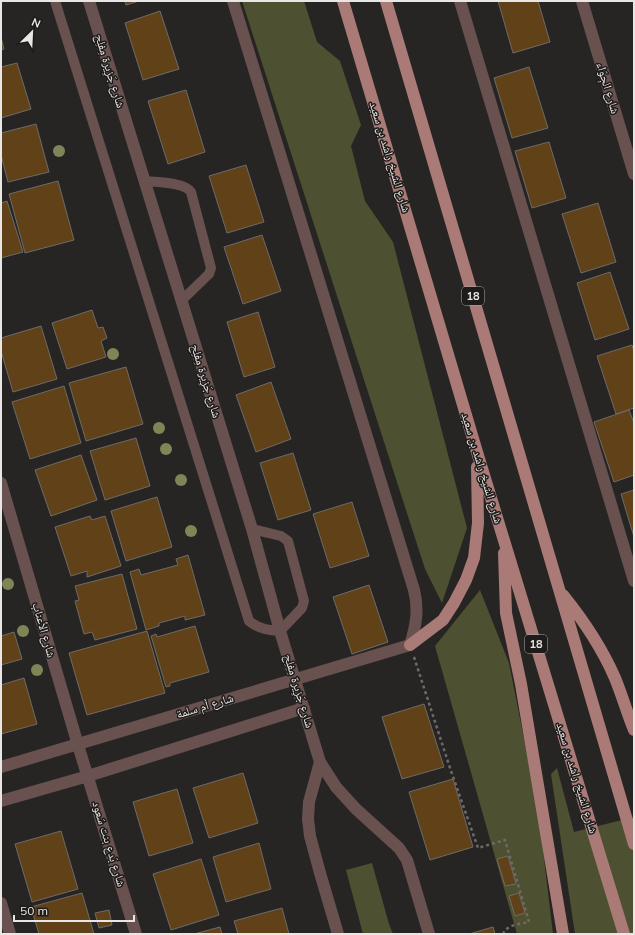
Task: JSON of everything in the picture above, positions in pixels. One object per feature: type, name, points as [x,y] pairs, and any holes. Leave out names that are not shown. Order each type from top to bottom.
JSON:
[{"type":"main road","name":"شارع الشيخ راشد بن سعيد","points":[[343,1],[477,452],[570,752],[624,934]]},
{"type":"main road","name":"18","points":[[386,1],[634,844]]},
{"type":"main road","points":[[410,645],[443,620],[460,592],[474,558],[478,523],[477,452]]},
{"type":"main road","points":[[503,536],[506,613],[521,684],[563,934]]},
{"type":"main road","points":[[560,591],[580,616],[598,645],[615,678],[634,730]]},
{"type":"street","name":"شارع جَزِيرة مِفلِح","points":[[89,1],[252,529],[280,631],[320,762],[336,787],[356,809],[399,848],[407,860],[429,934]]},
{"type":"street","points":[[233,1],[414,590],[417,602],[417,616],[415,630],[410,645]]},
{"type":"street","points":[[460,1],[632,569],[634,581]]},
{"type":"street","name":"شارع الجِوَاء","points":[[582,1],[634,174]]},
{"type":"street","name":"شارع الأعناب","points":[[1,483],[88,776]]},
{"type":"street","name":"شارع أم سلمة","points":[[1,767],[410,645]]},
{"type":"street","points":[[1,801],[88,776],[304,708]]},
{"type":"street","points":[[320,762],[309,802],[308,819],[310,836],[338,934]]},
{"type":"street","name":"شارع بَدع بنت سَعود","points":[[88,776],[136,934]]},
{"type":"street","points":[[1,903],[10,934]]},
{"type":"lane","points":[[55,1],[248,621],[255,626],[264,629],[280,631],[304,604],[288,541],[284,538],[252,529]]},
{"type":"lane","points":[[144,181],[182,186],[189,189],[191,192],[212,268],[209,274],[181,301]]},
{"type":"path","points":[[410,645],[478,848],[505,840],[529,922],[509,927],[503,934]]},
{"type":"green space","points":[[242,1],[304,1],[317,42],[340,61],[361,125],[351,146],[365,201],[393,242],[467,528],[442,603],[425,569]]},
{"type":"green space","points":[[480,590],[509,663],[538,809],[553,934],[517,934],[435,646]]},
{"type":"green space","points":[[557,768],[574,832],[634,817],[634,934],[575,934],[551,774]]},
{"type":"green space","points":[[372,863],[393,934],[363,934],[346,870]]},
{"type":"building","points":[[125,1],[139,1],[126,5]]},
{"type":"building","points":[[498,1],[538,1],[550,42],[513,53]]},
{"type":"building","points":[[160,11],[179,69],[143,80],[125,23]]},
{"type":"building","points":[[1,37],[4,49],[1,50]]},
{"type":"building","points":[[17,63],[31,109],[1,118],[1,67]]},
{"type":"building","points":[[529,67],[548,128],[512,138],[494,78]]},
{"type":"building","points":[[186,90],[205,152],[168,164],[148,101]]},
{"type":"building","points":[[36,124],[49,172],[8,182],[1,155],[1,133]]},
{"type":"building","points":[[549,142],[566,198],[532,208],[515,151]]},
{"type":"building","points":[[246,165],[264,222],[227,233],[209,176]]},
{"type":"building","points":[[58,181],[74,240],[25,253],[9,194]]},
{"type":"building","points":[[7,201],[23,252],[1,258],[1,203]]},
{"type":"building","points":[[598,203],[616,262],[581,273],[562,214]]},
{"type":"building","points":[[262,235],[281,291],[243,304],[224,247]]},
{"type":"building","points":[[610,272],[629,329],[595,340],[577,283]]},
{"type":"building","points":[[92,310],[98,328],[103,327],[107,338],[101,341],[106,357],[67,369],[52,323]]},
{"type":"building","points":[[258,312],[275,367],[244,377],[227,322]]},
{"type":"building","points":[[41,326],[57,379],[13,392],[1,351],[1,338]]},
{"type":"building","points":[[632,345],[634,352],[634,408],[616,414],[597,356]]},
{"type":"building","points":[[126,367],[143,424],[86,441],[69,383]]},
{"type":"building","points":[[271,382],[291,439],[256,452],[236,395]]},
{"type":"building","points":[[64,386],[81,443],[30,459],[12,402]]},
{"type":"building","points":[[629,410],[634,423],[634,475],[614,482],[594,422]]},
{"type":"building","points":[[136,438],[150,486],[105,500],[90,451]]},
{"type":"building","points":[[293,453],[311,510],[278,520],[260,463]]},
{"type":"building","points":[[81,455],[97,500],[51,516],[35,470]]},
{"type":"building","points":[[634,490],[634,537],[621,494]]},
{"type":"building","points":[[157,497],[172,547],[126,561],[111,511]]},
{"type":"building","points":[[352,502],[369,556],[330,568],[313,514]]},
{"type":"building","points":[[90,516],[92,520],[105,516],[121,566],[87,577],[87,571],[71,576],[55,527]]},
{"type":"building","points":[[188,555],[205,615],[185,620],[185,616],[159,623],[159,626],[146,630],[130,572],[139,569],[141,575],[178,565],[176,559]]},
{"type":"building","points":[[122,574],[137,629],[95,640],[92,632],[84,634],[75,601],[79,600],[75,586]]},
{"type":"building","points":[[369,585],[388,642],[352,654],[333,597]]},
{"type":"building","points":[[195,626],[209,672],[170,683],[170,686],[166,687],[151,636],[156,634],[157,637]]},
{"type":"building","points":[[147,631],[165,693],[87,715],[69,653]]},
{"type":"building","points":[[14,632],[22,659],[1,665],[1,636]]},
{"type":"building","points":[[24,678],[37,724],[1,734],[1,685]]},
{"type":"building","points":[[424,704],[444,767],[402,779],[382,717]]},
{"type":"building","points":[[243,773],[258,823],[209,838],[193,788]]},
{"type":"building","points":[[453,779],[473,847],[430,860],[409,792]]},
{"type":"building","points":[[177,789],[193,843],[149,856],[133,802]]},
{"type":"building","points":[[61,831],[78,889],[32,902],[15,844]]},
{"type":"building","points":[[259,843],[271,889],[226,902],[213,857]]},
{"type":"building","points":[[508,856],[516,884],[505,886],[497,859]]},
{"type":"building","points":[[201,859],[219,915],[171,930],[153,874]]},
{"type":"building","points":[[82,893],[94,934],[39,934],[31,907]]},
{"type":"building","points":[[519,893],[525,913],[515,916],[509,896]]},
{"type":"building","points":[[282,908],[289,934],[238,934],[234,921]]},
{"type":"building","points":[[109,910],[112,925],[99,928],[95,913]]},
{"type":"building","points":[[220,927],[222,934],[194,934]]},
{"type":"building","points":[[493,927],[495,934],[469,934]]}]
